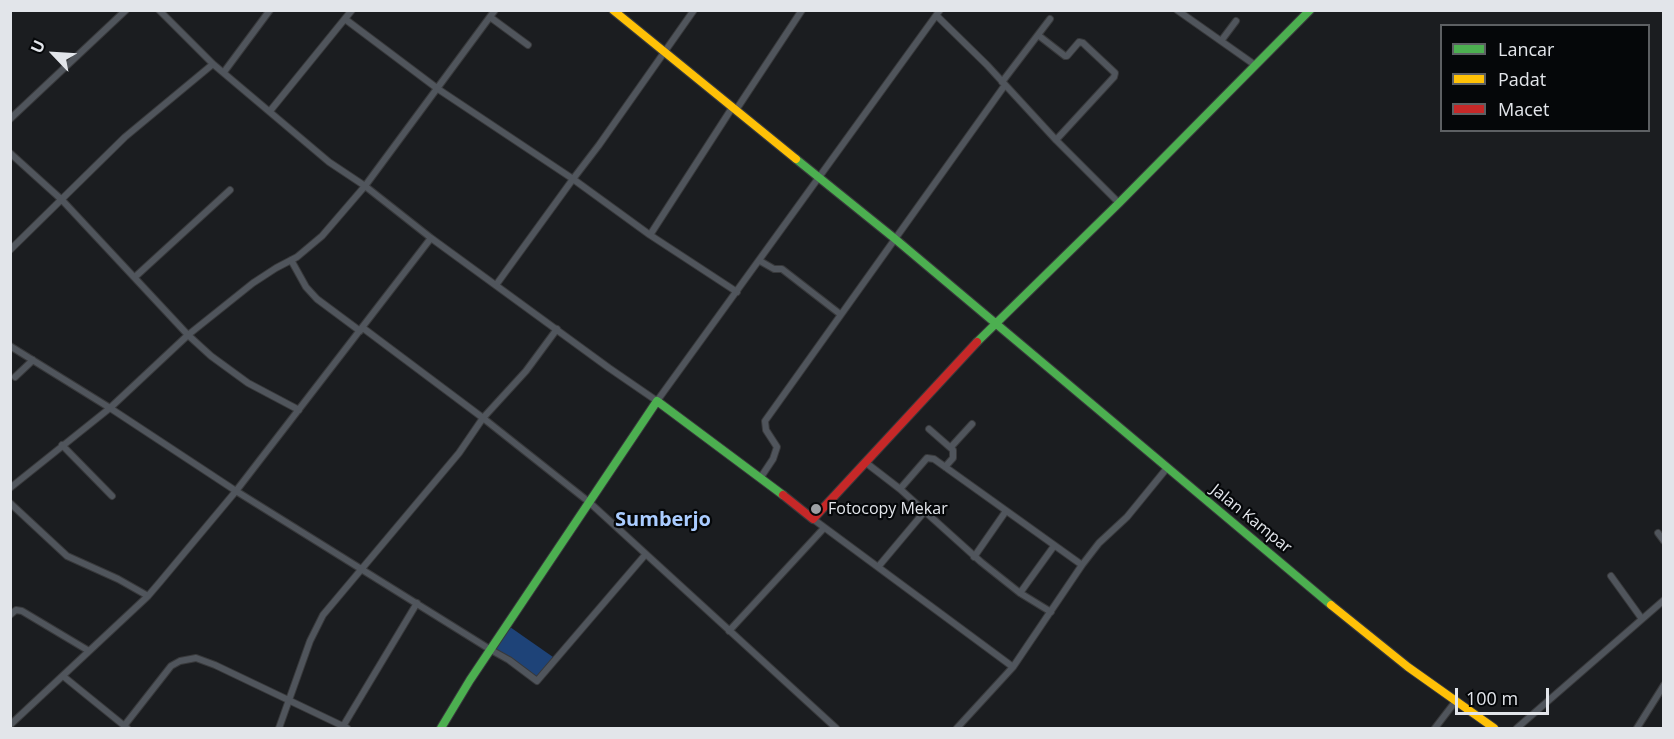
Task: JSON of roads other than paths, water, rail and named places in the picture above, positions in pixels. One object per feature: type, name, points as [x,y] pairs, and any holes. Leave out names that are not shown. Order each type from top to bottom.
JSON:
[{"type":"street","points":[[10,119],[126,10]]},
{"type":"street","points":[[159,10],[213,64],[328,162],[365,186],[432,238],[657,401],[1013,667]]},
{"type":"street","points":[[224,72],[270,10]]},
{"type":"street","points":[[270,111],[352,10]]},
{"type":"street","points":[[10,488],[110,408],[188,335],[253,283],[294,259],[322,236],[365,186],[495,10]]},
{"type":"street","name":"Jalan Kampar","points":[[613,10],[663,53],[894,238],[1366,634],[1494,729]]},
{"type":"street","points":[[496,285],[694,10]]},
{"type":"street","points":[[650,235],[802,10]]},
{"type":"street","points":[[813,519],[995,323],[1119,203],[1310,10]]},
{"type":"street","points":[[1178,11],[1255,65]]},
{"type":"street","points":[[441,729],[470,680],[657,401],[938,13],[1003,86],[1119,203]]},
{"type":"street","points":[[490,17],[528,45]]},
{"type":"street","points":[[345,19],[438,89],[737,292]]},
{"type":"street","points":[[760,477],[773,459],[777,447],[766,430],[765,421],[1050,20]]},
{"type":"street","points":[[1221,41],[1236,21]]},
{"type":"street","points":[[1038,35],[1065,56],[1079,42],[1083,43],[1115,73],[1056,140]]},
{"type":"street","points":[[10,250],[125,137],[213,64]]},
{"type":"street","points":[[10,153],[62,200],[188,335],[211,356],[249,383],[299,410]]},
{"type":"street","points":[[135,277],[230,190]]},
{"type":"street","points":[[10,725],[148,596],[236,490],[432,238]]},
{"type":"street","points":[[294,259],[300,280],[317,299],[483,418],[588,502],[836,729]]},
{"type":"street","points":[[760,261],[774,269],[782,269],[840,314]]},
{"type":"street","points":[[279,729],[310,643],[320,621],[332,603],[363,570],[459,453],[483,418],[526,371],[557,329]]},
{"type":"street","points":[[10,346],[509,660],[537,681],[645,555]]},
{"type":"street","points":[[15,377],[33,360]]},
{"type":"street","points":[[951,447],[972,424]]},
{"type":"street","points":[[929,429],[951,447],[954,453],[945,467]]},
{"type":"street","points":[[62,445],[112,496]]},
{"type":"street","points":[[900,489],[927,458],[934,459],[1082,565]]},
{"type":"street","points":[[865,462],[900,489],[974,556],[1020,593],[1051,612]]},
{"type":"street","points":[[957,729],[1013,667],[1082,565],[1104,538],[1127,517],[1167,468]]},
{"type":"street","points":[[10,503],[67,556],[118,579],[148,596]]},
{"type":"street","points":[[878,567],[925,511]]},
{"type":"street","points":[[974,556],[1006,511]]},
{"type":"street","points":[[729,631],[824,528]]},
{"type":"street","points":[[1658,533],[1664,541]]},
{"type":"street","points":[[1020,593],[1054,546]]},
{"type":"street","points":[[1611,576],[1642,619]]},
{"type":"street","points":[[1517,729],[1664,600]]},
{"type":"street","points":[[63,676],[126,727],[171,666],[189,658],[196,658],[344,728],[417,603]]},
{"type":"street","points":[[10,615],[16,610],[22,611],[89,651]]},
{"type":"street","points":[[1637,729],[1664,685]]},
{"type":"street","points":[[1435,729],[1455,702]]},
{"type":"place","name":"Fotocopy Mekar","points":[[816,509]]},
{"type":"district","name":"Sumberjo","points":[[663,520]]}]
